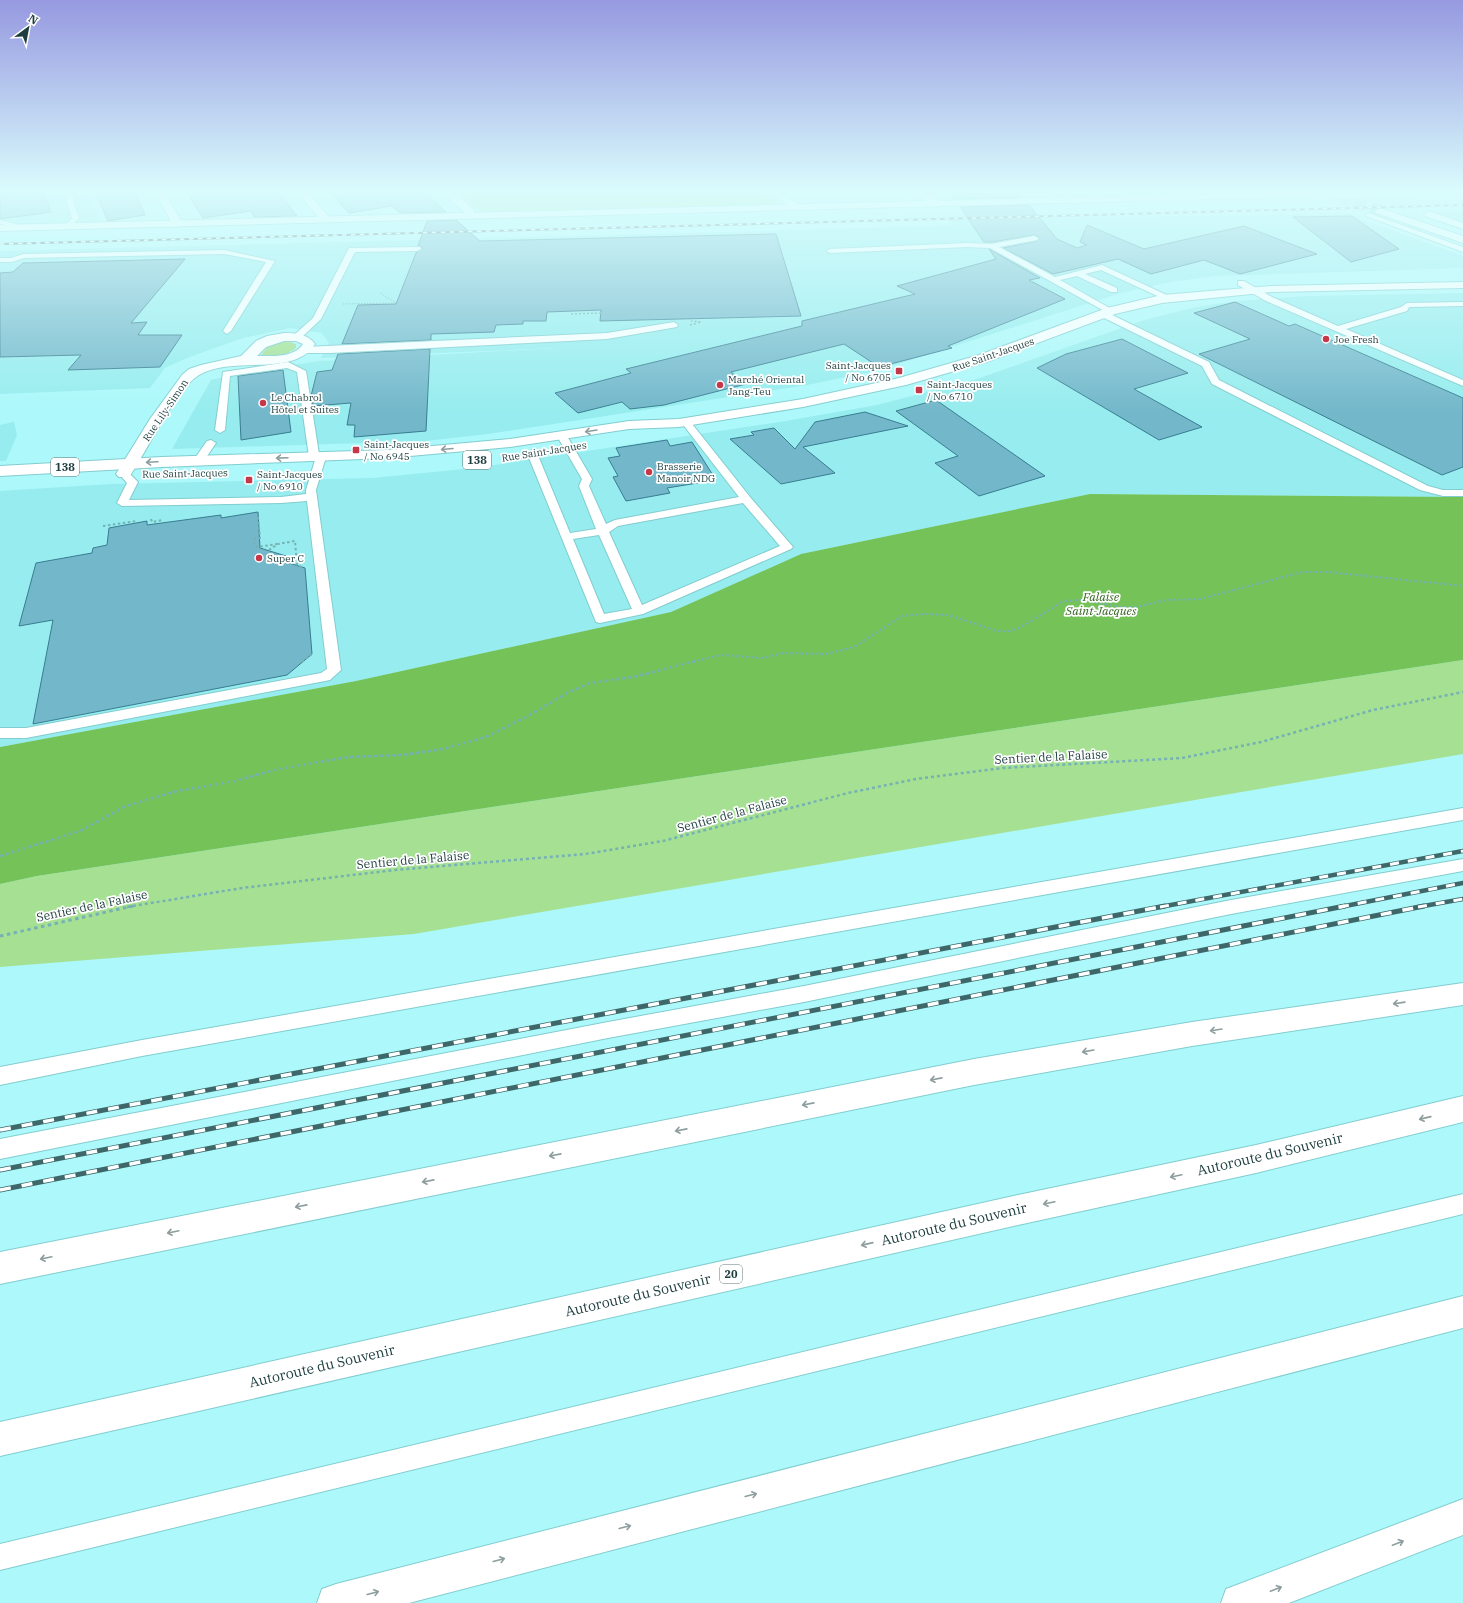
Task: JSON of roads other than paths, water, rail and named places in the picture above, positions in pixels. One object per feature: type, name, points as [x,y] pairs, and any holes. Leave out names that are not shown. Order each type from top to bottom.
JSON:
[{"type":"main road","name":"Rue Saint-Jacques","points":[[0,470],[127,469],[320,464],[454,449],[636,436],[682,423],[815,401],[923,377],[996,354],[1107,312],[1197,288],[1241,283],[1291,280],[1463,276]]},
{"type":"main road","name":"Rue Saint-Jacques","points":[[1164,298],[1253,291],[1321,288],[1463,285]]},
{"type":"main road","points":[[245,360],[260,344],[281,337],[297,337],[307,341],[309,344],[305,350]]},
{"type":"main road","name":"Rue Lily-Simon","points":[[127,469],[187,378],[195,372],[207,367],[245,360],[263,361],[283,358],[297,355],[305,350]]},
{"type":"main road","name":"Rue Saint-Jacques","points":[[458,462],[532,453],[565,441]]},
{"type":"main road","name":"Rue Saint-Jacques","points":[[0,480],[127,469],[199,460],[320,464]]},
{"type":"main road","points":[[377,469],[403,467]]},
{"type":"main road","points":[[0,1268],[982,1070],[1192,1034],[1463,994]]},
{"type":"main road","name":"Autoroute du Souvenir","points":[[0,1439],[1003,1213],[1256,1159],[1463,1109]]},
{"type":"main road","points":[[336,1603],[1463,1312]]},
{"type":"main road","points":[[1240,1603],[1463,1518]]},
{"type":"lane","points":[[227,331],[269,264]]},
{"type":"lane","points":[[297,337],[317,319],[345,264]]},
{"type":"lane","points":[[1023,264],[1107,312],[1206,364],[1215,382],[1424,488],[1444,493],[1463,493]]},
{"type":"lane","points":[[1052,280],[1102,267],[1164,298]]},
{"type":"lane","points":[[1077,273],[1114,290]]},
{"type":"lane","points":[[1241,283],[1253,291],[1337,329],[1463,383]]},
{"type":"lane","points":[[1337,329],[1404,309],[1407,306],[1463,304]]},
{"type":"lane","points":[[305,350],[607,336],[674,325]]},
{"type":"lane","points":[[0,733],[26,733],[325,677],[334,670],[311,490],[320,464],[301,371],[288,364],[226,374],[220,430]]},
{"type":"lane","points":[[532,453],[600,618],[639,611],[787,547],[682,423]]},
{"type":"lane","points":[[565,441],[587,479],[584,486],[639,611]]},
{"type":"lane","points":[[199,460],[211,443]]},
{"type":"lane","points":[[127,469],[133,482],[122,503],[281,500],[312,497]]},
{"type":"lane","points":[[566,536],[603,531],[615,523],[746,499]]},
{"type":"lane","points":[[0,1076],[150,1047],[1463,814]]},
{"type":"lane","points":[[0,1149],[608,1030],[804,994],[1231,907],[1463,864]]},
{"type":"lane","points":[[0,1557],[1463,1204]]},
{"type":"railway","points":[[1160,907],[1463,851]]},
{"type":"railway","points":[[1340,907],[1463,883]]},
{"type":"railway","points":[[1418,907],[1463,899]]},
{"type":"railway","points":[[0,1130],[1165,906]]},
{"type":"railway","points":[[0,1170],[1345,906]]},
{"type":"railway","points":[[0,1190],[1424,906]]},
{"type":"place","name":"Joe Fresh","points":[[1326,339]]},
{"type":"place","name":"Saint-Jacques / No 6705","points":[[899,371]]},
{"type":"place","name":"Marché Oriental Jang-Teu","points":[[720,385]]},
{"type":"place","name":"Saint-Jacques / No 6710","points":[[919,390]]},
{"type":"place","name":"Le Chabrol Hôtel et Suites","points":[[263,403]]},
{"type":"place","name":"Saint-Jacques / No 6945","points":[[356,450]]},
{"type":"place","name":"Brasserie Manoir NDG","points":[[649,472]]},
{"type":"place","name":"Saint-Jacques / No 6910","points":[[249,480]]},
{"type":"place","name":"Super C","points":[[259,558]]},
{"type":"park label","name":"Falaise Saint-Jacques","points":[[1101,604]]}]
